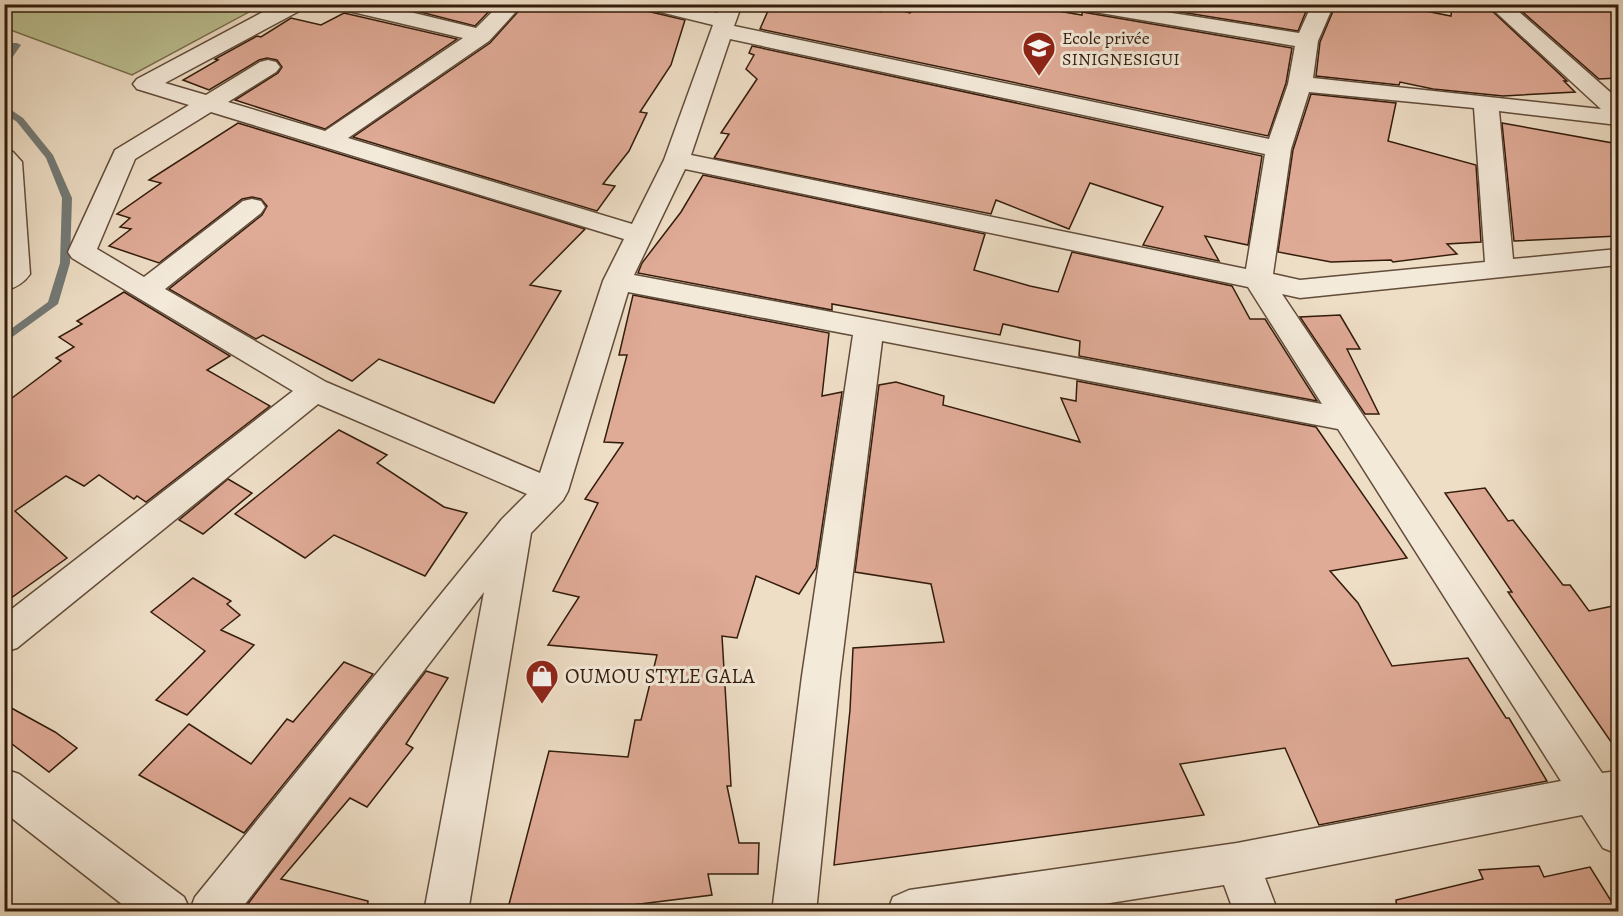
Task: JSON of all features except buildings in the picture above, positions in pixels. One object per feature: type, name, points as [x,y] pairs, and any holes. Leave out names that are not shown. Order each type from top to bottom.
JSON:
[{"type":"street","points":[[295,4],[145,84],[639,235]]},
{"type":"street","points":[[348,4],[481,36]]},
{"type":"street","points":[[327,141],[481,36],[513,4]]},
{"type":"street","points":[[656,4],[1278,149]]},
{"type":"street","points":[[1085,4],[1122,8],[1307,41]]},
{"type":"street","points":[[1323,4],[1307,41],[1300,84],[1278,149],[1258,280],[1349,420],[1605,791],[1618,834]]},
{"type":"street","points":[[1497,4],[1618,111]]},
{"type":"street","points":[[211,912],[514,528],[551,491],[617,281],[677,160],[726,19]]},
{"type":"street","points":[[268,67],[124,155],[82,252],[315,390],[551,491]]},
{"type":"street","points":[[1300,84],[1486,102],[1618,118]]},
{"type":"street","points":[[1486,102],[1500,269]]},
{"type":"street","points":[[4,157],[9,162],[16,274],[4,282]]},
{"type":"street","points":[[677,160],[1300,289],[1618,257]]},
{"type":"street","points":[[145,290],[252,207]]},
{"type":"street","points":[[617,281],[1349,420]]},
{"type":"street","points":[[794,912],[821,676],[869,330]]},
{"type":"street","points":[[4,637],[315,390]]},
{"type":"street","points":[[446,912],[514,528]]},
{"type":"street","points":[[4,787],[168,912]]},
{"type":"street","points":[[909,912],[1237,863],[1605,791]]},
{"type":"street","points":[[1237,863],[1256,912]]},
{"type":"green space","points":[[15,4],[262,5],[132,75],[5,28],[5,9]]},
{"type":"waterway","points":[[4,45],[17,45],[4,63]]},
{"type":"waterway","points":[[4,108],[20,120],[50,157],[67,198],[65,263],[53,304],[4,340]]},
{"type":"place","name":"Ecole privée SINIGNESIGUI","points":[[1039,77]]},
{"type":"place","name":"OUMOU STYLE GALA","points":[[542,705]]}]
